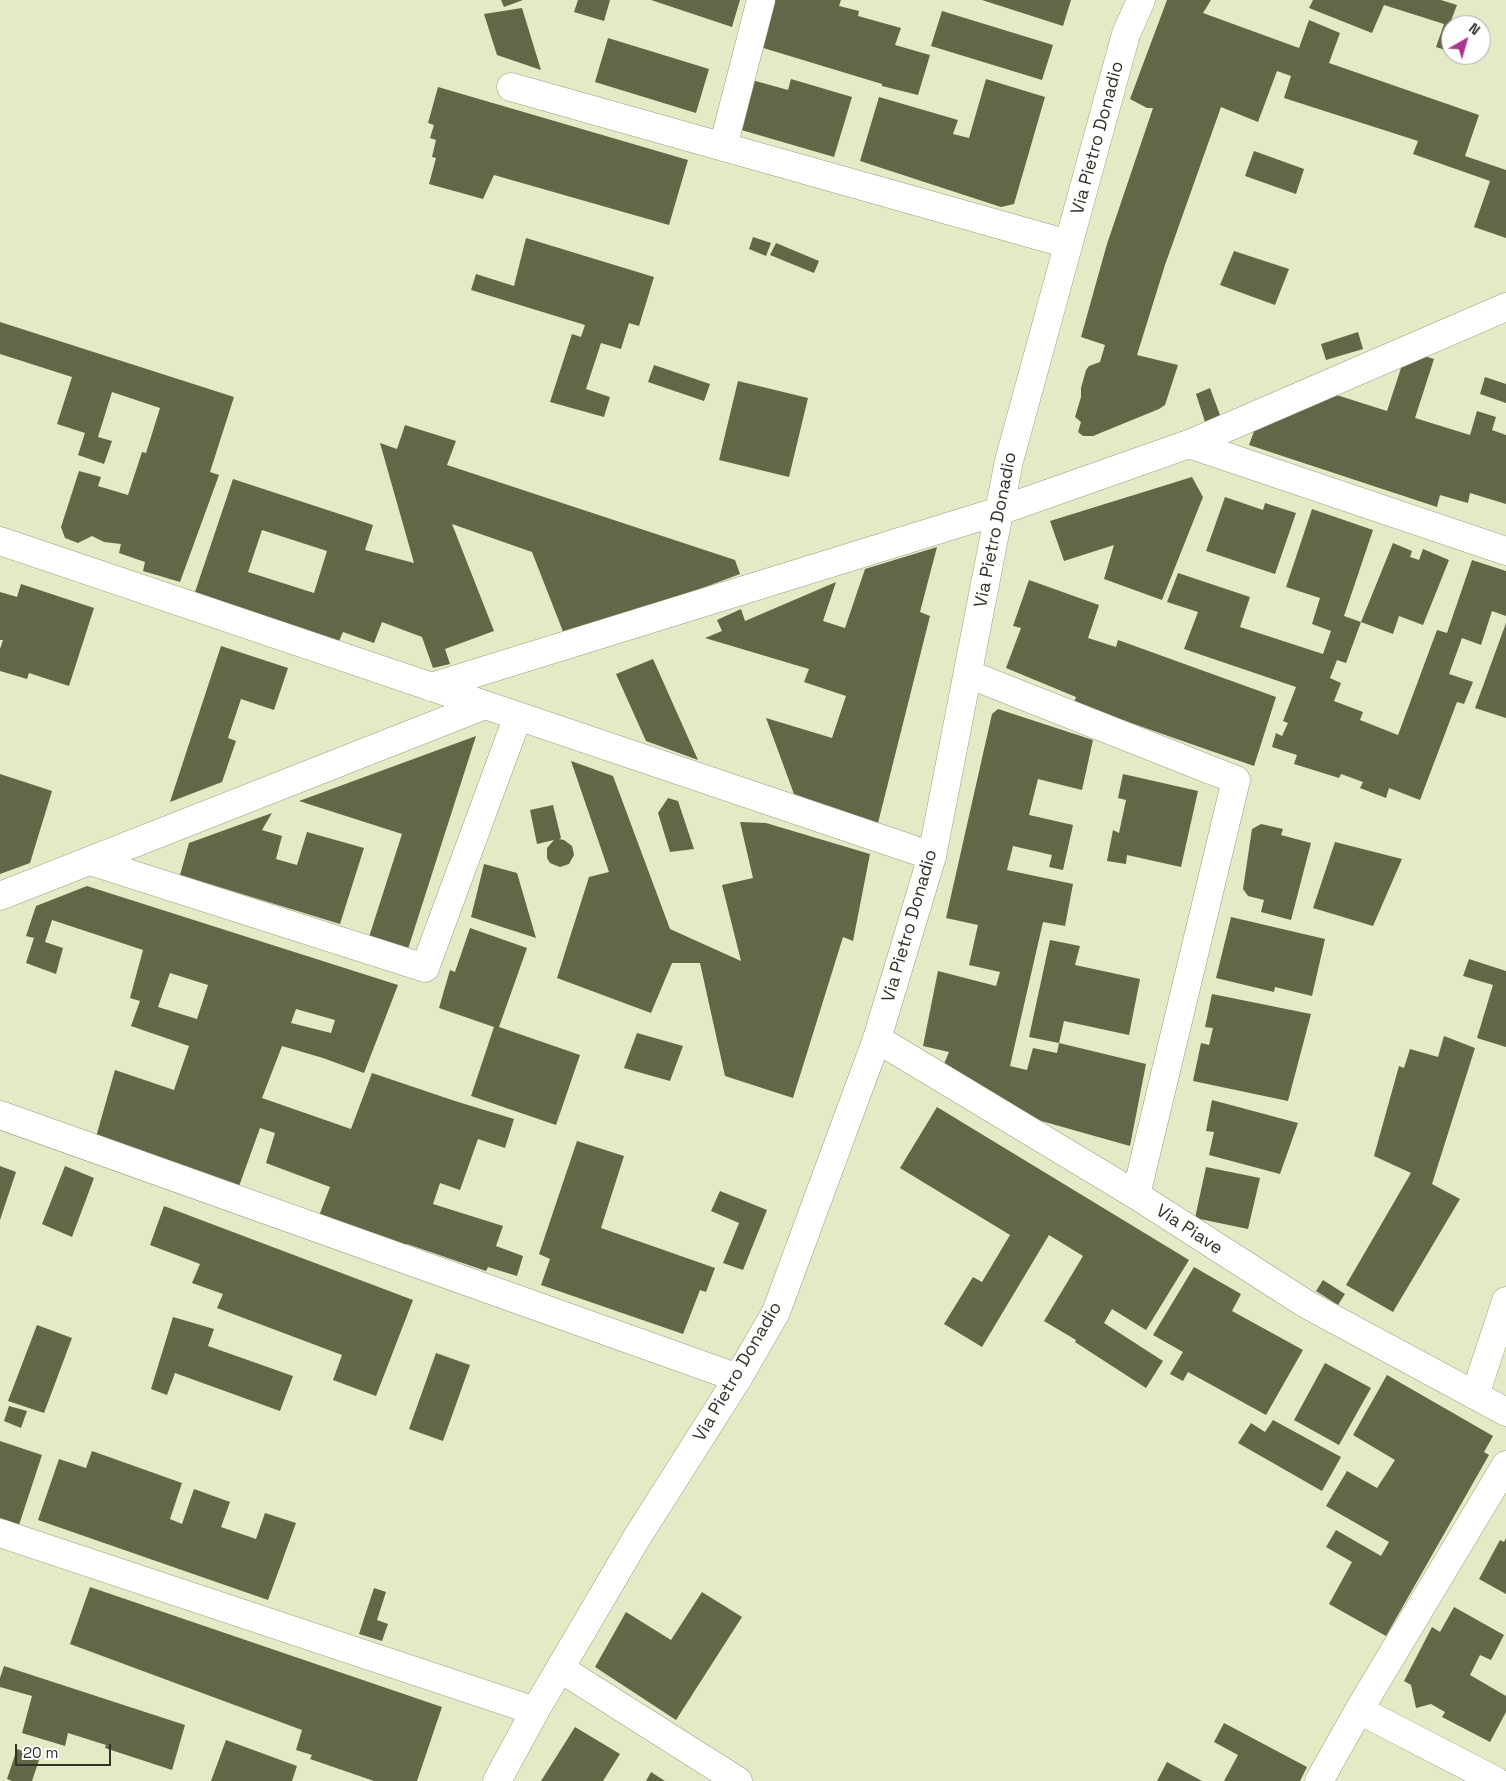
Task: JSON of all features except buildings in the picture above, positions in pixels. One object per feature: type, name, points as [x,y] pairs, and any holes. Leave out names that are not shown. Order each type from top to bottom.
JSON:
[{"type":"street","points":[[723,147],[761,0]]},
{"type":"street","name":"Via Pietro Donadio","points":[[497,1781],[535,1711],[636,1539],[738,1378],[776,1312],[877,1040],[932,856],[1009,461],[1126,34],[1141,0]]},
{"type":"street","points":[[511,87],[1068,244]]},
{"type":"street","points":[[431,687],[999,511],[1190,444],[1506,307]]},
{"type":"street","points":[[1190,444],[1506,551]]},
{"type":"street","points":[[0,541],[932,856]]},
{"type":"street","points":[[968,674],[1236,780],[1136,1195]]},
{"type":"street","points":[[0,896],[485,705]]},
{"type":"street","points":[[90,861],[425,968],[518,716]]},
{"type":"street","name":"Via Piave","points":[[877,1040],[1136,1195],[1306,1304],[1506,1412]]},
{"type":"street","points":[[0,1115],[738,1378]]},
{"type":"street","points":[[1475,1395],[1506,1301]]},
{"type":"street","points":[[1319,1781],[1359,1710],[1506,1465]]},
{"type":"street","points":[[0,1533],[535,1711]]},
{"type":"street","points":[[561,1668],[738,1781]]},
{"type":"street","points":[[1359,1710],[1496,1781]]}]
